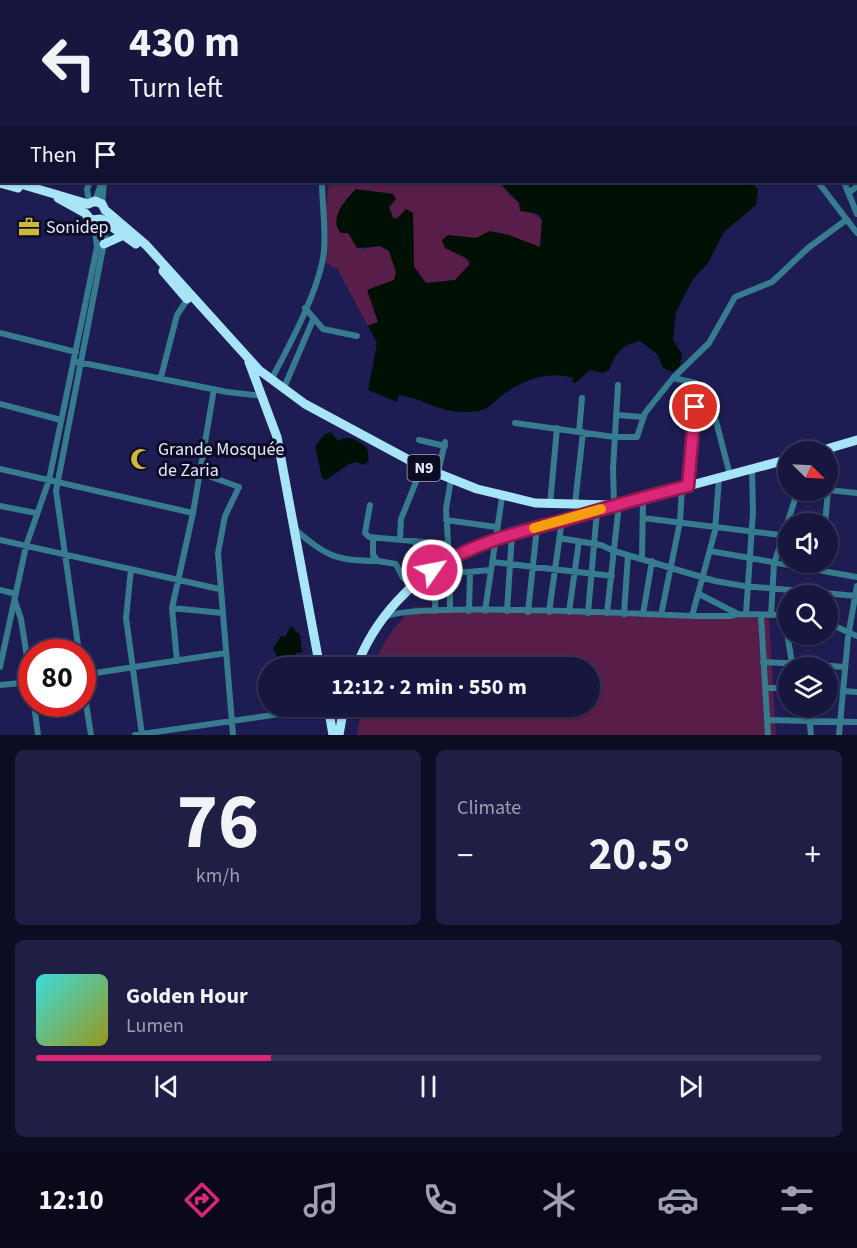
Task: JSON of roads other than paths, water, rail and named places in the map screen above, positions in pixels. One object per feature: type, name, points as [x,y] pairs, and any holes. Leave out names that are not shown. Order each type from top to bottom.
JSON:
[{"type":"highway","name":"N9","points":[[0,183],[20,184],[96,210],[146,245],[249,362],[271,381],[283,390],[422,467],[502,497],[550,505],[614,504]]},
{"type":"highway","name":"N9","points":[[96,210],[152,259],[190,297]]},
{"type":"highway","points":[[104,244],[124,235]]},
{"type":"highway","name":"N9","points":[[249,362],[264,396],[277,437],[318,657]]},
{"type":"highway","points":[[838,445],[857,440]]},
{"type":"highway","points":[[362,657],[381,620],[415,581],[449,558],[494,539],[597,511],[614,504],[778,462]]},
{"type":"highway","points":[[330,717],[333,735]]},
{"type":"highway","points":[[339,735],[342,717]]},
{"type":"street","points":[[77,639],[53,480],[62,420],[77,362],[76,352],[98,239],[96,210],[105,183]]},
{"type":"street","points":[[271,381],[321,268],[324,250],[322,183]]},
{"type":"street","points":[[819,183],[857,233]]},
{"type":"street","points":[[844,183],[857,214]]},
{"type":"street","points":[[849,193],[857,186]]},
{"type":"street","points":[[0,667],[26,546],[36,513],[53,480],[104,244],[96,210]]},
{"type":"street","points":[[515,423],[614,437],[638,437],[643,417],[673,378],[711,341],[735,297],[772,282],[808,248],[846,220]]},
{"type":"street","points":[[161,377],[177,315],[190,297]]},
{"type":"street","points":[[305,308],[323,329],[357,336]]},
{"type":"street","points":[[283,390],[313,320]]},
{"type":"street","points":[[0,333],[76,352]]},
{"type":"street","points":[[77,362],[214,389],[264,396]]},
{"type":"street","points":[[673,378],[696,383],[709,394],[730,475]]},
{"type":"street","points":[[661,615],[680,522],[696,383]]},
{"type":"street","points":[[607,613],[614,551],[614,437],[618,385]]},
{"type":"street","points":[[177,661],[172,608],[193,513],[214,389]]},
{"type":"street","points":[[575,504],[582,398]]},
{"type":"street","points":[[0,404],[62,420]]},
{"type":"street","points":[[616,415],[643,417]]},
{"type":"street","points":[[550,505],[557,429]]},
{"type":"street","points":[[419,440],[445,444],[438,474]]},
{"type":"street","points":[[400,539],[401,519],[422,467]]},
{"type":"street","points":[[0,469],[193,513]]},
{"type":"street","points":[[746,615],[752,469]]},
{"type":"street","points":[[206,475],[239,487],[225,516],[220,540],[219,588],[233,735]]},
{"type":"street","points":[[692,616],[716,526],[719,478]]},
{"type":"street","points":[[449,558],[446,520],[451,479]]},
{"type":"street","points":[[838,491],[857,493]]},
{"type":"street","points":[[485,611],[502,497]]},
{"type":"street","points":[[642,558],[643,498]]},
{"type":"street","points":[[0,506],[36,513]]},
{"type":"street","points":[[370,506],[365,533],[374,538],[447,544]]},
{"type":"street","points":[[588,613],[597,511]]},
{"type":"street","points":[[643,518],[778,534]]},
{"type":"street","points":[[446,520],[496,527]]},
{"type":"street","points":[[549,612],[562,520]]},
{"type":"street","points":[[528,612],[537,527]]},
{"type":"street","points":[[296,530],[322,550],[342,560],[396,564],[403,578],[415,581],[416,541]]},
{"type":"street","points":[[507,611],[512,534]]},
{"type":"street","points":[[374,538],[373,555],[378,561]]},
{"type":"street","points":[[559,538],[595,543],[614,551],[747,587],[856,596]]},
{"type":"street","points":[[0,540],[219,588]]},
{"type":"street","points":[[569,612],[579,541]]},
{"type":"street","points":[[710,551],[778,564]]},
{"type":"street","points":[[624,614],[628,555]]},
{"type":"street","points":[[771,615],[774,564],[778,555]]},
{"type":"street","points":[[643,614],[652,561]]},
{"type":"street","points":[[492,562],[612,576]]},
{"type":"street","points":[[131,569],[126,618],[142,734]]},
{"type":"street","points":[[435,611],[434,570],[470,572],[491,570]]},
{"type":"street","points":[[450,572],[450,610]]},
{"type":"street","points":[[469,611],[470,572]]},
{"type":"street","points":[[838,573],[857,577]]},
{"type":"street","points":[[839,735],[849,632],[857,586]]},
{"type":"street","points":[[0,590],[16,597]]},
{"type":"street","points":[[699,594],[738,614],[778,615]]},
{"type":"street","points":[[16,597],[24,639]]},
{"type":"street","points":[[172,608],[222,613]]},
{"type":"street","points":[[381,620],[399,612],[450,610],[692,616],[738,614]]},
{"type":"street","points":[[760,616],[768,735]]},
{"type":"street","points":[[838,627],[857,636]]},
{"type":"street","points":[[96,674],[226,653]]},
{"type":"street","points":[[763,662],[778,663]]},
{"type":"street","points":[[838,667],[845,667]]},
{"type":"street","points":[[0,685],[18,685]]},
{"type":"street","points":[[765,688],[778,688]]},
{"type":"street","points":[[843,691],[857,692]]},
{"type":"street","points":[[36,717],[38,735]]},
{"type":"street","points":[[88,717],[91,735]]},
{"type":"street","points":[[135,735],[259,717]]},
{"type":"street","points":[[810,717],[810,735]]},
{"type":"street","points":[[767,720],[857,722]]},
{"type":"street","points":[[187,727],[188,735]]},
{"type":"place","name":"Sonidep","points":[[29,227]]},
{"type":"place","name":"Grande Mosquée de Zaria","points":[[141,459]]}]
